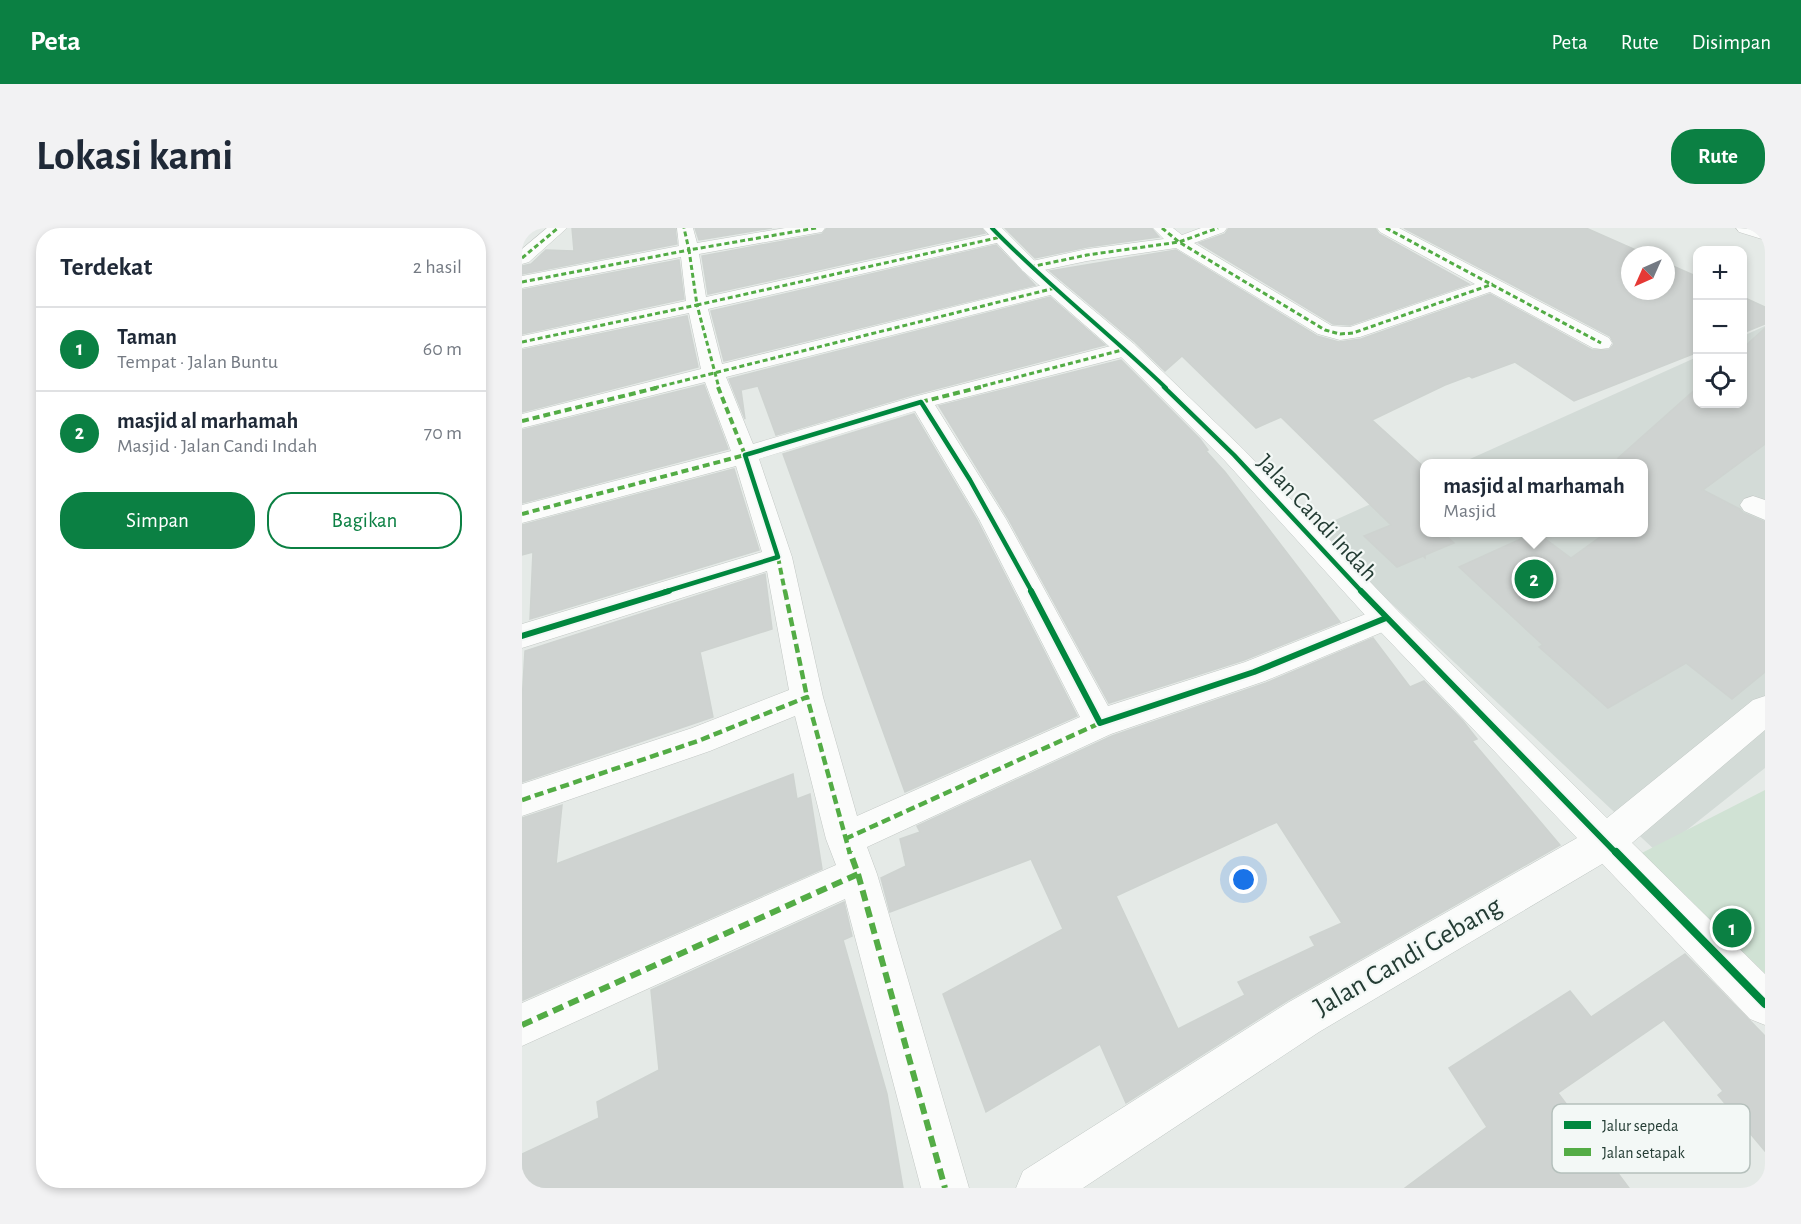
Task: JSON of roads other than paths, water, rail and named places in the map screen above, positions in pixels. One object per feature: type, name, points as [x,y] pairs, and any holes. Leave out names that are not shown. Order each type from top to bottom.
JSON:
[{"type":"street","points":[[522,258],[558,228]]},
{"type":"street","points":[[684,228],[697,305],[714,375],[745,455],[778,557],[807,697],[945,1188]]},
{"type":"street","points":[[522,282],[816,228]]},
{"type":"street","points":[[1162,228],[1179,242],[1324,330],[1340,334],[1353,333],[1493,284]]},
{"type":"street","points":[[1030,267],[1087,255],[1179,242],[1218,228]]},
{"type":"street","points":[[1386,228],[1601,343]]},
{"type":"street","points":[[1745,228],[1765,235]]},
{"type":"street","points":[[522,342],[697,305],[997,232]]},
{"type":"street","name":"Jalan Candi Indah","points":[[997,232],[1030,267],[1126,349],[1234,456],[1386,618],[1765,1004]]},
{"type":"street","points":[[522,421],[714,375],[1055,288]]},
{"type":"street","points":[[522,514],[745,455],[921,402],[1126,349]]},
{"type":"street","points":[[921,402],[942,432],[1000,535],[1100,723]]},
{"type":"street","points":[[522,636],[778,557]]},
{"type":"street","points":[[522,1025],[851,857],[1100,723],[1254,672],[1386,618]]},
{"type":"street","points":[[522,800],[698,741],[807,697]]},
{"type":"street","name":"Jalan Candi Gebang","points":[[1040,1188],[1304,1017],[1605,842],[1765,710]]},
{"type":"place","name":"masjid al marhamah","points":[[1534,579]]},
{"type":"place","name":"Taman","points":[[1732,928]]}]
